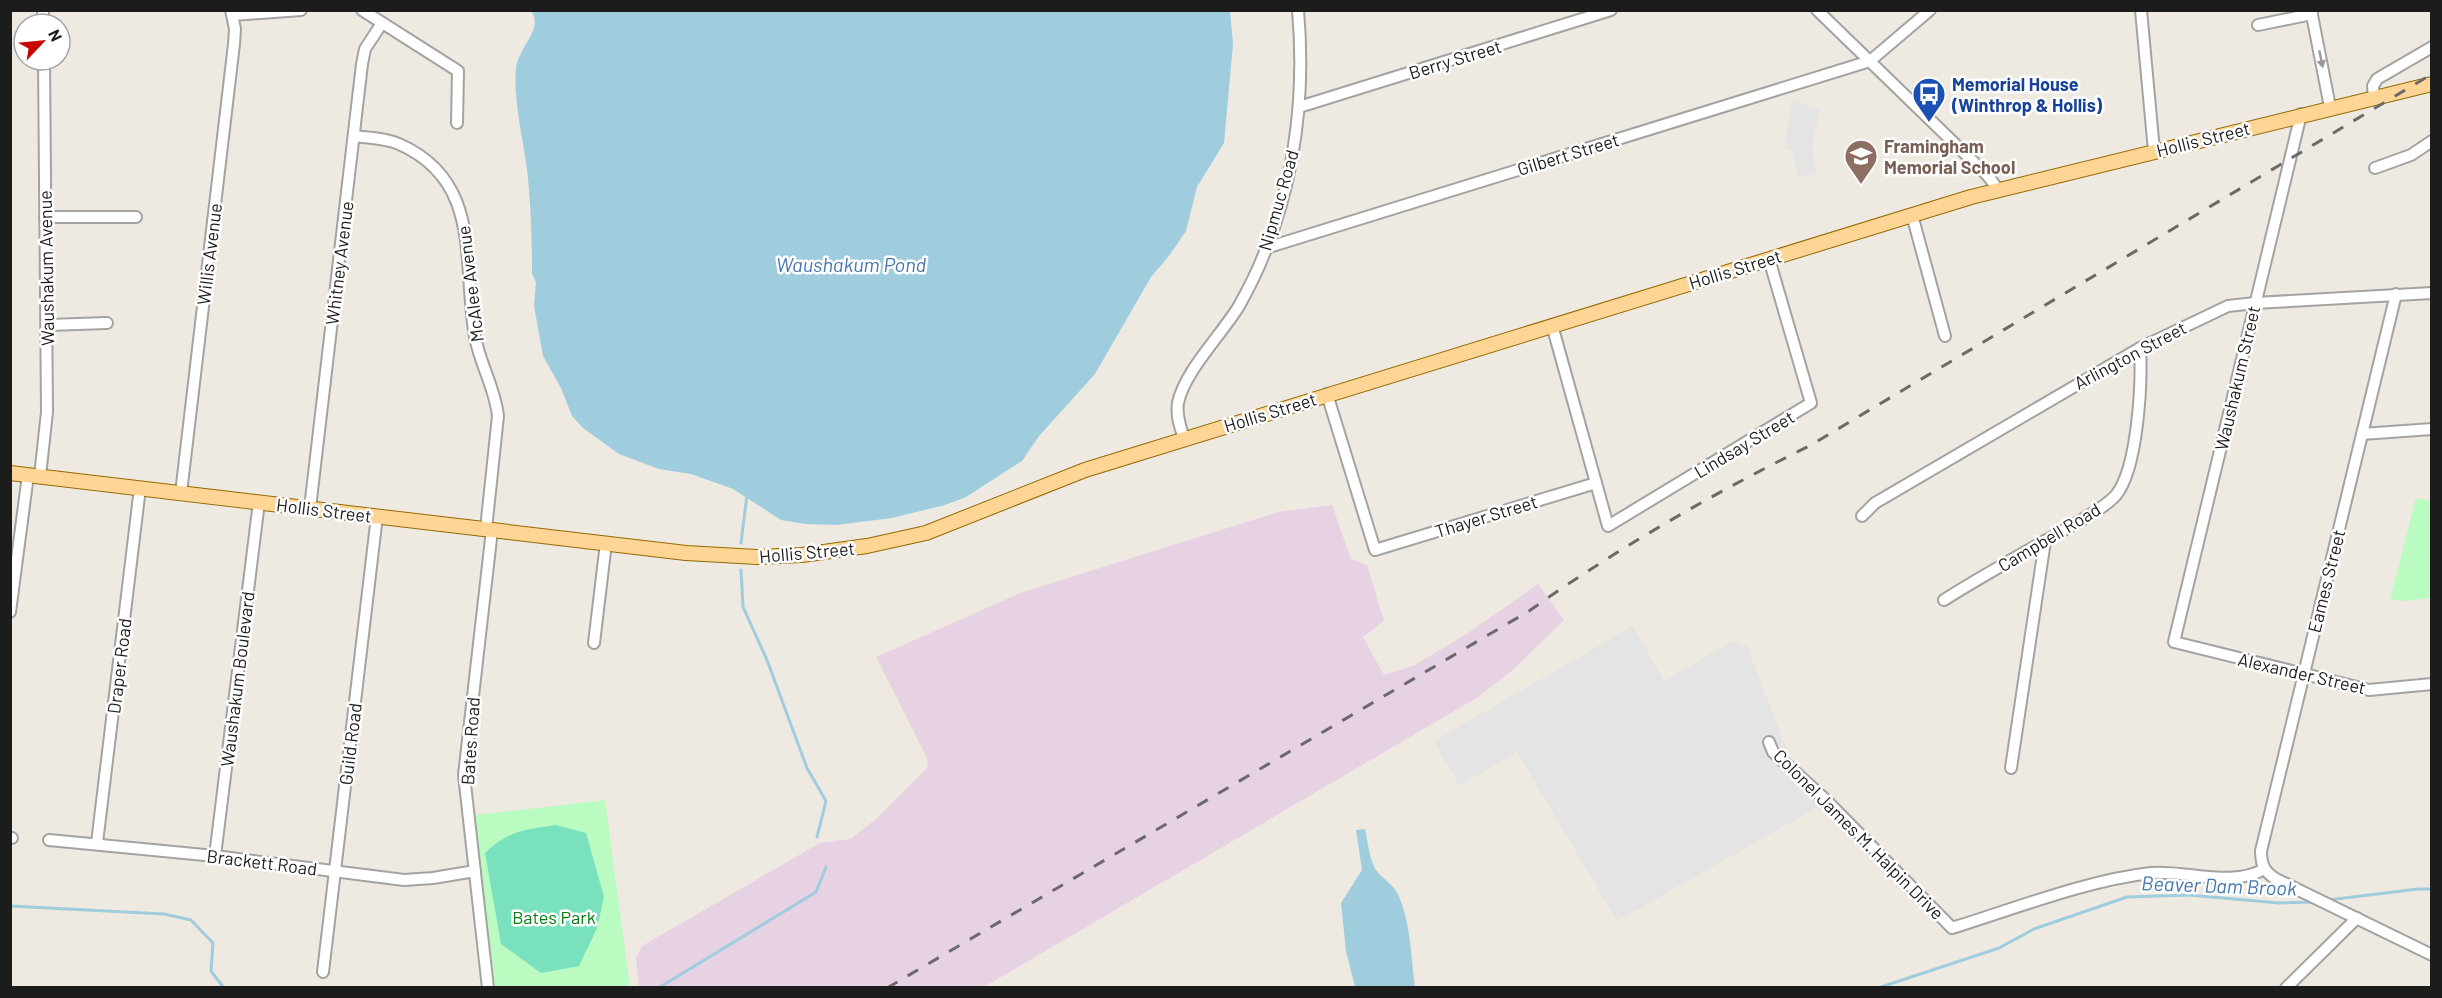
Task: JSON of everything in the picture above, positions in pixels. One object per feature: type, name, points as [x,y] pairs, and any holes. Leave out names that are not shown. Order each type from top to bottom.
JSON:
[{"type":"main road","name":"Hollis Street","points":[[10,473],[686,553],[757,557],[802,555],[867,546],[926,533],[1062,478],[1184,438],[1998,189],[2432,84]]},
{"type":"street","points":[[232,13],[301,10]]},
{"type":"street","points":[[362,10],[458,71],[458,123]]},
{"type":"street","name":"Nipmuc Road","points":[[1184,438],[1178,418],[1178,403],[1185,383],[1239,306],[1266,248],[1287,183],[1299,107],[1301,72],[1298,10]]},
{"type":"street","name":"Berry Street","points":[[1299,107],[1611,10]]},
{"type":"street","points":[[1817,10],[1988,175],[1998,189]]},
{"type":"street","points":[[1870,62],[1930,10]]},
{"type":"street","points":[[2140,10],[2154,151]]},
{"type":"street","points":[[2258,25],[2312,12],[2330,107]]},
{"type":"street","name":"Willis Avenue","points":[[181,493],[234,44],[232,13]]},
{"type":"street","name":"Whitney Avenue","points":[[310,508],[365,49],[382,23]]},
{"type":"street","points":[[2374,97],[2373,86],[2377,79],[2432,46]]},
{"type":"street","name":"Gilbert Street","points":[[1266,248],[1870,62]]},
{"type":"street","name":"Waushakum Avenue","points":[[10,612],[47,412],[44,72]]},
{"type":"street","name":"Waushakum Street","points":[[2174,642],[2301,114]]},
{"type":"street","name":"McAlee Avenue","points":[[354,136],[398,143],[426,159],[443,174],[452,188],[458,205],[466,240],[474,335],[497,410],[498,429],[489,530]]},
{"type":"street","points":[[2375,168],[2411,155],[2432,141]]},
{"type":"street","points":[[1912,215],[1945,336]]},
{"type":"street","points":[[45,217],[136,217]]},
{"type":"street","name":"Lindsay Street","points":[[1596,483],[1608,526],[1811,404],[1769,259]]},
{"type":"street","name":"Arlington Street","points":[[1862,516],[1875,503],[2140,348],[2228,306],[2432,292]]},
{"type":"street","name":"Eames Street","points":[[2264,869],[2261,851],[2396,294]]},
{"type":"street","points":[[48,325],[107,323]]},
{"type":"street","points":[[1552,325],[1596,483]]},
{"type":"street","name":"Campbell Road","points":[[1944,600],[2084,518],[2116,495],[2124,480],[2133,448],[2141,366],[2140,348]]},
{"type":"street","name":"Thayer Street","points":[[1327,394],[1375,550],[1596,483]]},
{"type":"street","points":[[2362,434],[2432,429]]},
{"type":"street","name":"Draper Road","points":[[97,843],[140,488]]},
{"type":"street","name":"Waushakum Boulevard","points":[[215,856],[259,502]]},
{"type":"street","name":"Guild Road","points":[[323,972],[377,516]]},
{"type":"street","name":"Bates Road","points":[[488,987],[464,775],[489,530]]},
{"type":"street","points":[[2011,768],[2045,541]]},
{"type":"street","points":[[594,643],[606,543]]},
{"type":"street","name":"Alexander Street","points":[[2174,642],[2372,691],[2432,684]]},
{"type":"street","name":"Colonel James M. Halpin Drive","points":[[1769,742],[1773,752],[1826,800],[1952,928],[2134,875],[2177,873],[2236,878],[2256,874],[2264,869]]},
{"type":"street","name":"Brackett Road","points":[[49,840],[215,856],[404,880],[474,871]]},
{"type":"street","points":[[2264,869],[2268,875],[2432,955]]},
{"type":"street","points":[[2286,987],[2357,918]]},
{"type":"shaded area","points":[[1793,100],[1820,110],[1813,139],[1813,156],[1817,172],[1798,177],[1792,150],[1785,148]]},
{"type":"shaded area","points":[[1332,505],[1351,559],[1367,565],[1384,621],[1363,637],[1384,675],[1415,665],[1468,633],[1538,584],[1564,620],[1514,669],[1478,697],[984,987],[639,987],[636,957],[642,946],[820,843],[851,839],[877,818],[928,767],[927,758],[876,657],[1020,593],[1278,512]]},
{"type":"shaded area","points":[[1633,626],[1664,681],[1733,641],[1747,646],[1790,758],[1832,799],[1617,921],[1517,752],[1459,786],[1434,741]]},
{"type":"green space","points":[[2416,498],[2431,501],[2431,598],[2406,601],[2390,599]]},
{"type":"green space","name":"Bates Park","points":[[605,800],[630,987],[495,987],[475,815]]},
{"type":"green space","points":[[556,825],[586,833],[604,897],[597,928],[579,966],[541,973],[501,944],[485,853],[502,840],[518,832]]},
{"type":"water","name":"Waushakum Pond","points":[[531,11],[1230,11],[1233,44],[1224,143],[1197,187],[1186,231],[1151,277],[1095,374],[1039,436],[1022,461],[966,497],[945,505],[892,518],[836,525],[805,524],[781,520],[733,489],[691,474],[659,469],[619,454],[583,428],[572,416],[561,388],[543,356],[534,306],[536,282],[532,274],[527,169],[515,80],[518,60],[535,24]]},
{"type":"water","points":[[1365,829],[1374,866],[1398,894],[1404,909],[1409,931],[1415,987],[1355,987],[1346,951],[1341,903],[1362,870],[1356,830]]},
{"type":"waterway","points":[[741,543],[747,495]]},
{"type":"waterway","points":[[741,570],[743,607],[767,660],[807,768],[826,801],[817,837]]},
{"type":"waterway","points":[[660,987],[816,892],[826,867]]},
{"type":"waterway","name":"Beaver Dam Brook","points":[[2328,900],[2432,889]]},
{"type":"waterway","name":"Beaver Dam Brook","points":[[1878,988],[1999,948],[2034,929],[2127,897],[2189,895],[2279,903],[2315,902]]},
{"type":"waterway","points":[[10,906],[164,914],[191,920],[213,943],[211,971],[224,988]]},
{"type":"railway","points":[[887,988],[1529,611],[1597,565],[1667,522],[1811,445],[2432,74]]},
{"type":"place","name":"Memorial House (Winthrop & Hollis)","points":[[1929,123]]},
{"type":"place","name":"Framingham Memorial School","points":[[1861,185]]}]
